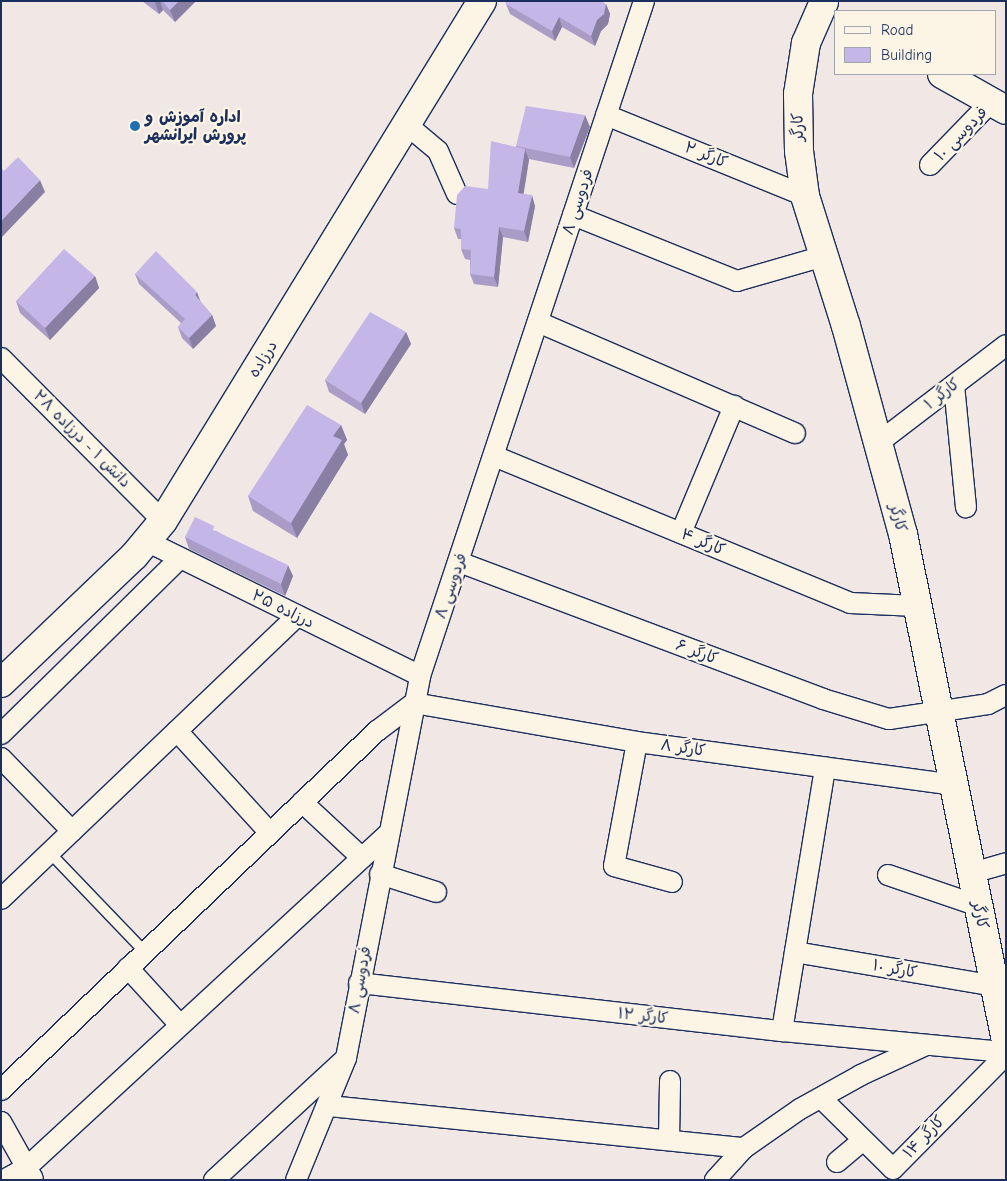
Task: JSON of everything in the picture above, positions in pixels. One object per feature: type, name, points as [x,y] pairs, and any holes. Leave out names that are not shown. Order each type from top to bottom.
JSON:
[{"type":"street","name":"درزاده","points":[[1,683],[134,556],[155,531],[482,1]]},
{"type":"street","name":"فردوسی ۸","points":[[296,1180],[328,1106],[346,1058],[380,874],[420,676],[644,1]]},
{"type":"street","name":"کارگر","points":[[827,4],[806,43],[798,94],[799,151],[805,196],[824,256],[903,534],[1006,1041]]},
{"type":"street","points":[[944,75],[998,106]]},
{"type":"street","name":"فردوسی ۱۰","points":[[930,165],[998,106]]},
{"type":"street","name":"کارگر ۲","points":[[606,115],[805,196]]},
{"type":"street","points":[[407,125],[438,151],[457,194]]},
{"type":"street","points":[[573,216],[737,281],[824,256]]},
{"type":"street","points":[[538,322],[796,433]]},
{"type":"street","name":"کارگر ۱","points":[[878,444],[1006,345]]},
{"type":"street","name":"دانش ۱ - درزاده ۲۸","points":[[1,358],[155,531]]},
{"type":"street","points":[[954,385],[966,507]]},
{"type":"street","points":[[681,533],[734,406]]},
{"type":"street","name":"کارگر ۴","points":[[494,456],[850,603],[917,606]]},
{"type":"street","name":"درزاده ۲۵","points":[[155,531],[180,558],[420,676]]},
{"type":"street","points":[[1,734],[180,558]]},
{"type":"street","name":"کارگر ۶","points":[[459,562],[824,699],[889,719],[988,704],[1006,695]]},
{"type":"street","points":[[1,899],[297,616]]},
{"type":"street","points":[[1,1090],[377,730],[414,703]]},
{"type":"street","name":"کارگر ۸","points":[[414,703],[638,742],[954,785]]},
{"type":"street","points":[[177,731],[270,833]]},
{"type":"street","points":[[638,742],[614,866],[672,882]]},
{"type":"street","points":[[1,758],[72,831]]},
{"type":"street","points":[[782,1031],[825,767]]},
{"type":"street","points":[[302,802],[362,858]]},
{"type":"street","points":[[4,1180],[30,1174],[180,1025],[388,834]]},
{"type":"street","points":[[972,873],[1006,863]]},
{"type":"street","points":[[380,874],[436,892]]},
{"type":"street","points":[[888,875],[978,906]]},
{"type":"street","name":"کارگر ۱۰","points":[[795,952],[995,986]]},
{"type":"street","points":[[128,968],[180,1025]]},
{"type":"street","name":"کارگر ۱۲","points":[[359,983],[782,1031],[1006,1053]]},
{"type":"street","points":[[716,1180],[744,1148],[821,1098],[926,1045]]},
{"type":"street","name":"کارگر ۱۴","points":[[821,1098],[893,1169],[1006,1053]]},
{"type":"street","points":[[214,1180],[346,1058]]},
{"type":"street","points":[[669,1140],[670,1081]]},
{"type":"street","points":[[328,1106],[744,1148]]},
{"type":"street","points":[[1,1122],[30,1174]]},
{"type":"street","points":[[837,1162],[863,1140]]},
{"type":"lane","points":[[50,853],[145,952]]},
{"type":"building","points":[[162,1],[179,1],[170,10]]},
{"type":"building","points":[[505,1],[601,1],[606,4],[604,14],[597,20],[591,36],[559,17],[552,31],[506,4]]},
{"type":"building","points":[[526,106],[585,115],[570,157],[516,146]]},
{"type":"building","points":[[491,141],[525,149],[518,193],[532,195],[524,231],[499,227],[494,277],[470,274],[471,250],[461,249],[461,229],[454,228],[457,195],[465,186],[488,189]]},
{"type":"building","points":[[18,157],[40,180],[1,221],[1,168],[4,171]]},
{"type":"building","points":[[64,249],[95,276],[45,328],[16,301]]},
{"type":"building","points":[[156,251],[197,292],[195,295],[212,315],[189,338],[178,327],[185,319],[135,274]]},
{"type":"building","points":[[370,312],[406,332],[361,403],[325,380]]},
{"type":"building","points":[[307,405],[341,425],[333,436],[342,440],[291,523],[248,496]]},
{"type":"building","points":[[195,517],[214,526],[213,530],[288,565],[281,584],[185,537]]},
{"type":"place","name":"اداره آموزش و پرورش ایرانشهر","points":[[135,126]]}]
